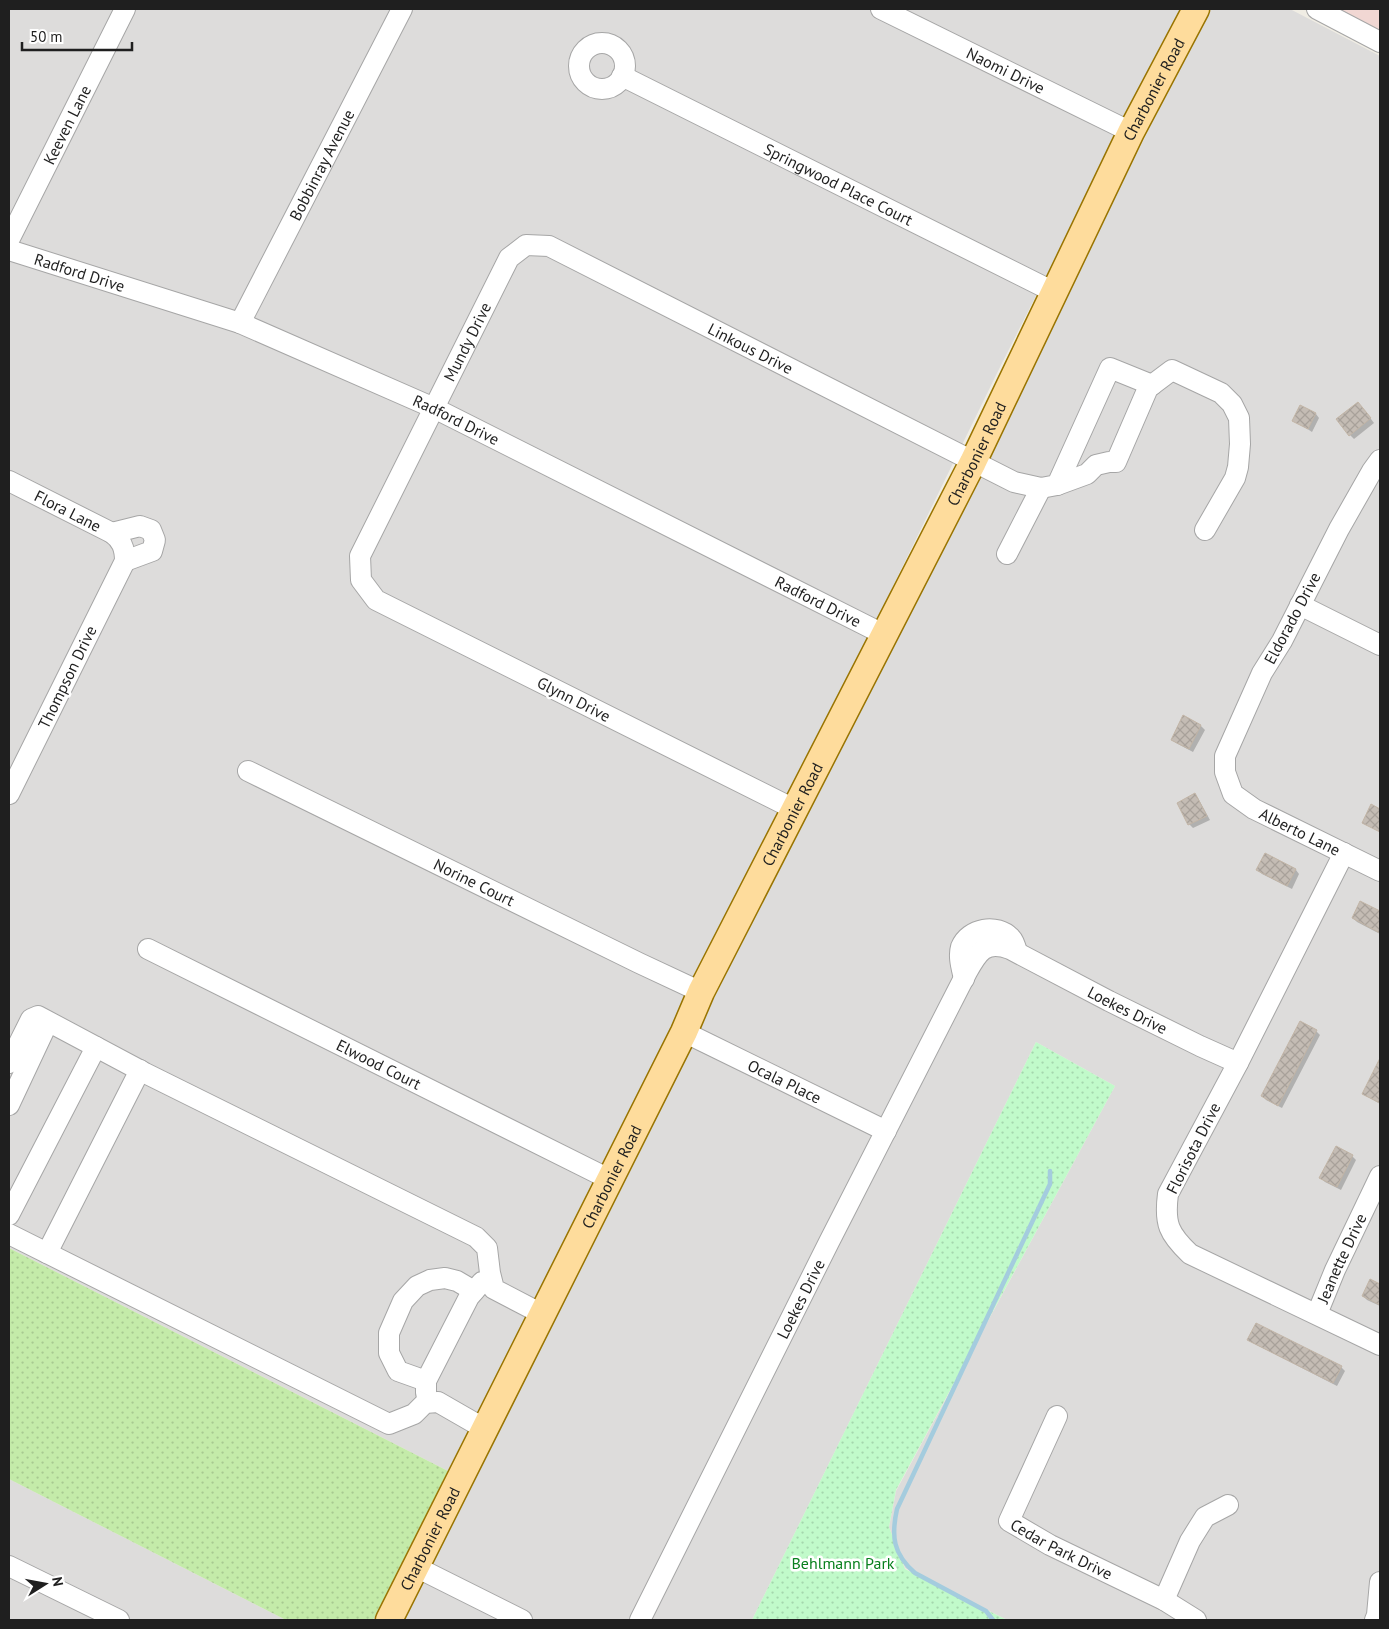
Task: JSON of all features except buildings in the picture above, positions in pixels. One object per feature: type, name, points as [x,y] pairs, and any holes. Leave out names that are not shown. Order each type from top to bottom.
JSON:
[{"type":"main road","name":"Charbonier Road","points":[[389,1620],[684,1032],[701,992],[973,462],[1131,132],[1196,9]]},
{"type":"street","name":"Keeven Lane","points":[[9,240],[125,9]]},
{"type":"street","name":"Bobbinray Avenue","points":[[240,323],[402,9]]},
{"type":"street","name":"Naomi Drive","points":[[881,9],[1131,132]]},
{"type":"street","points":[[1317,9],[1380,42]]},
{"type":"street","name":"Springwood Place Court","points":[[622,76],[1054,292]]},
{"type":"street","name":"Mundy Drive","points":[[360,580],[360,556],[509,258],[526,245]]},
{"type":"street","name":"Linkous Drive","points":[[526,245],[549,246],[1014,482],[1049,486]]},
{"type":"street","name":"Radford Drive","points":[[9,250],[240,323],[434,408],[885,635]]},
{"type":"street","points":[[1007,554],[1049,486],[1110,368],[1152,385]]},
{"type":"street","points":[[1049,486],[1103,470],[1148,388],[1172,370],[1221,393],[1232,404],[1239,418],[1240,444],[1235,478],[1205,530]]},
{"type":"street","name":"Eldorado Drive","points":[[1228,783],[1225,772],[1225,756],[1262,673],[1282,641],[1339,529],[1380,460]]},
{"type":"street","name":"Flora Lane","points":[[9,481],[120,547]]},
{"type":"street","name":"Thompson Drive","points":[[9,794],[120,547]]},
{"type":"street","name":"Glynn Drive","points":[[360,580],[376,600],[794,810]]},
{"type":"street","points":[[1300,605],[1380,645]]},
{"type":"street","name":"Norine Court","points":[[248,772],[701,992]]},
{"type":"street","name":"Alberto Lane","points":[[1228,783],[1234,794],[1254,809],[1380,870]]},
{"type":"street","name":"Florisota Drive","points":[[1344,853],[1238,1062],[1168,1194],[1166,1210],[1171,1234],[1190,1254],[1380,1345]]},
{"type":"street","name":"Loekes Drive","points":[[640,1620],[964,978],[976,957],[984,949],[992,946],[1001,946],[1160,1026],[1238,1062]]},
{"type":"street","name":"Elwood Court","points":[[148,949],[609,1179]]},
{"type":"street","points":[[9,1063],[31,1019],[34,1016],[38,1016],[140,1070],[476,1237],[487,1248],[494,1289],[542,1314]]},
{"type":"street","points":[[9,1105],[48,1022]]},
{"type":"street","name":"Ocala Place","points":[[684,1032],[886,1131]]},
{"type":"street","points":[[9,1214],[96,1047]]},
{"type":"street","points":[[47,1253],[140,1070]]},
{"type":"street","name":"Jeanette Drive","points":[[1317,1314],[1335,1270],[1380,1176]]},
{"type":"street","points":[[9,1234],[389,1424],[414,1414],[425,1403],[438,1402],[485,1429]]},
{"type":"street","points":[[425,1403],[426,1381],[469,1297],[490,1273]]},
{"type":"street","points":[[426,1381],[398,1371],[389,1352],[389,1333],[403,1301],[416,1286],[430,1280],[445,1278],[457,1281],[474,1292]]},
{"type":"street","name":"Cedar Park Drive","points":[[1057,1416],[1009,1520],[1050,1545],[1164,1600],[1196,1620]]},
{"type":"street","points":[[1164,1600],[1190,1541],[1206,1517],[1228,1505]]},
{"type":"street","points":[[9,1566],[119,1620]]},
{"type":"street","points":[[416,1568],[522,1620]]},
{"type":"street","points":[[1375,1620],[1380,1582]]},
{"type":"shaded area","points":[[9,9],[1181,9],[1001,365],[742,895],[448,1471],[9,1248]]},
{"type":"shaded area","points":[[1209,9],[1290,9],[1380,56],[1380,1620],[1007,1620],[905,1568],[889,1527],[896,1491],[1115,1086],[1036,1042],[752,1620],[401,1620],[847,734]]},
{"type":"shaded area","points":[[1338,9],[1380,9],[1380,31]]},
{"type":"shaded area","points":[[9,1479],[286,1620],[9,1620]]},
{"type":"green space","name":"Behlmann Park","points":[[1036,1042],[1115,1086],[896,1490],[889,1527],[905,1569],[1007,1620],[752,1620]]},
{"type":"green space","points":[[9,1248],[448,1471],[373,1620],[286,1620],[9,1479]]},
{"type":"waterway","points":[[993,1620],[986,1611],[915,1573],[908,1566],[898,1552],[894,1536],[895,1519],[897,1509],[1050,1184],[1050,1171]]}]
